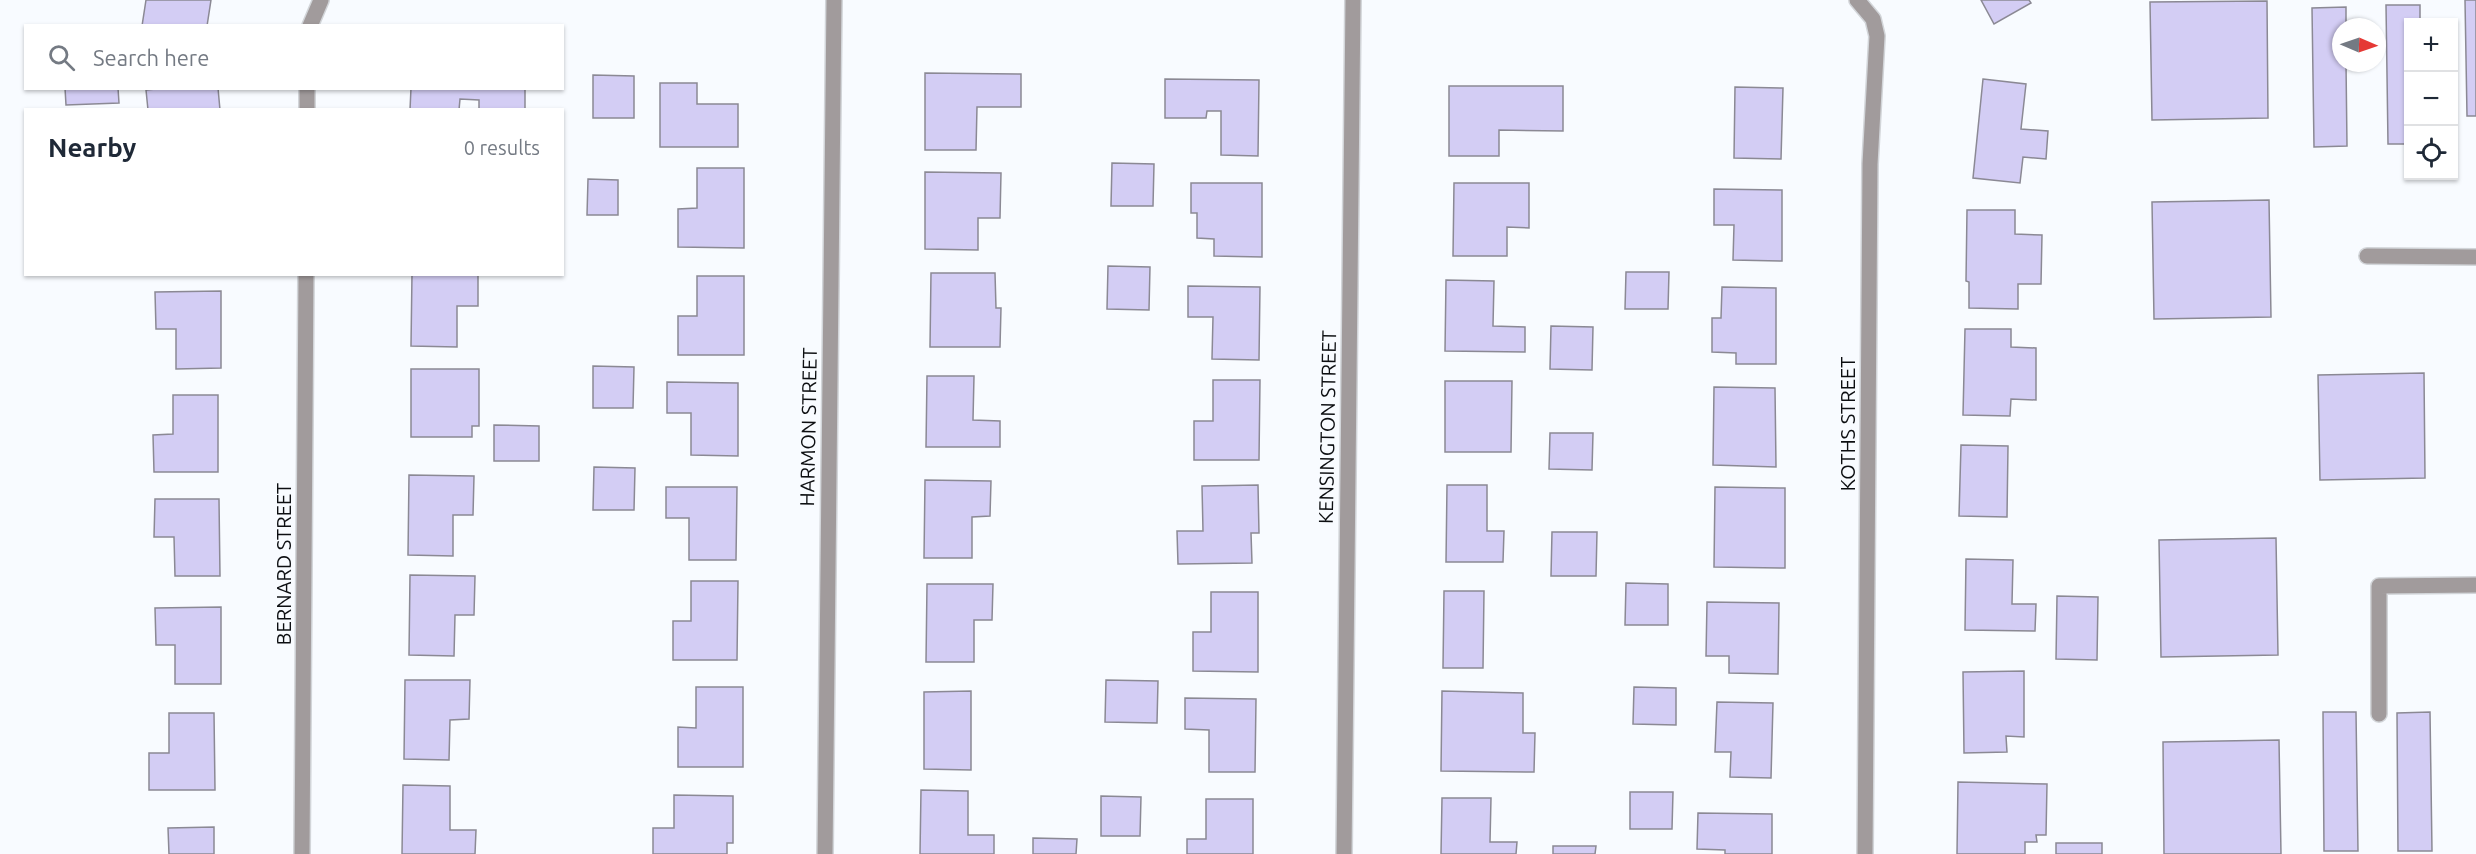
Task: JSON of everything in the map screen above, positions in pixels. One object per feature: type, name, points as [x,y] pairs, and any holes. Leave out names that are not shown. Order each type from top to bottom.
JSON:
[{"type":"street","points":[[311,24],[321,0]]},
{"type":"street","name":"HARMON STREET","points":[[825,854],[834,0]]},
{"type":"street","name":"KENSINGTON STREET","points":[[1344,854],[1353,0]]},
{"type":"street","name":"KOTHS STREET","points":[[1857,0],[1873,20],[1877,36],[1869,164],[1865,854]]},
{"type":"street","points":[[307,90],[307,108]]},
{"type":"street","points":[[2367,256],[2476,257]]},
{"type":"street","name":"BERNARD STREET","points":[[302,854],[306,276]]},
{"type":"street","points":[[2379,714],[2379,586],[2476,585]]},
{"type":"building","points":[[146,0],[211,0],[207,24],[142,24]]},
{"type":"building","points":[[1981,0],[2029,0],[2031,3],[1994,24]]},
{"type":"building","points":[[2465,0],[2476,0],[2476,116],[2467,116]]},
{"type":"building","points":[[2267,1],[2268,118],[2152,120],[2150,2]]},
{"type":"building","points":[[2386,5],[2420,5],[2420,18],[2404,18],[2404,144],[2388,144]]},
{"type":"building","points":[[2346,7],[2346,18],[2332,18],[2332,72],[2346,72],[2347,146],[2314,147],[2312,8]]},
{"type":"building","points":[[925,73],[1021,74],[1021,107],[977,107],[976,150],[925,150]]},
{"type":"building","points":[[593,75],[634,76],[634,118],[593,118]]},
{"type":"building","points":[[1165,79],[1259,80],[1258,156],[1221,155],[1221,111],[1207,111],[1206,118],[1165,118]]},
{"type":"building","points":[[1983,79],[2026,84],[2021,129],[2048,131],[2046,159],[2023,157],[2020,183],[1973,178]]},
{"type":"building","points":[[660,83],[697,83],[697,104],[738,104],[738,147],[660,147]]},
{"type":"building","points":[[1449,86],[1563,86],[1563,131],[1499,130],[1499,156],[1449,156]]},
{"type":"building","points":[[1735,87],[1783,88],[1781,159],[1734,158]]},
{"type":"building","points":[[65,90],[118,90],[119,103],[66,105]]},
{"type":"building","points":[[146,90],[218,90],[220,108],[148,108]]},
{"type":"building","points":[[411,90],[525,90],[525,108],[479,108],[479,100],[460,99],[459,108],[410,108]]},
{"type":"building","points":[[1112,163],[1154,164],[1153,206],[1111,206]]},
{"type":"building","points":[[697,168],[744,168],[744,248],[678,247],[678,209],[697,208]]},
{"type":"building","points":[[925,172],[1001,173],[1000,218],[978,218],[978,250],[925,249]]},
{"type":"building","points":[[588,179],[618,180],[618,215],[587,215]]},
{"type":"building","points":[[1191,183],[1262,183],[1262,257],[1214,256],[1214,239],[1197,238],[1197,213],[1191,213]]},
{"type":"building","points":[[1454,183],[1529,183],[1529,228],[1507,227],[1507,256],[1453,256]]},
{"type":"building","points":[[1714,189],[1782,190],[1782,261],[1733,260],[1734,225],[1714,225]]},
{"type":"building","points":[[2269,200],[2271,317],[2154,319],[2152,202]]},
{"type":"building","points":[[1967,210],[2015,210],[2015,234],[2042,235],[2041,284],[2018,284],[2018,309],[1969,308],[1969,282],[1966,281]]},
{"type":"building","points":[[1108,266],[1150,267],[1149,310],[1107,309]]},
{"type":"building","points":[[1626,272],[1669,272],[1668,309],[1625,309]]},
{"type":"building","points":[[931,273],[995,273],[996,308],[1001,308],[1000,347],[930,347]]},
{"type":"building","points":[[412,276],[478,276],[478,306],[457,306],[457,347],[411,346]]},
{"type":"building","points":[[697,276],[744,276],[744,355],[678,355],[678,316],[697,316]]},
{"type":"building","points":[[1446,280],[1494,281],[1493,326],[1525,327],[1525,352],[1445,351]]},
{"type":"building","points":[[1188,286],[1260,287],[1259,360],[1212,359],[1213,317],[1188,317]]},
{"type":"building","points":[[1722,287],[1776,288],[1776,364],[1736,364],[1736,353],[1712,352],[1712,318],[1721,318]]},
{"type":"building","points":[[221,291],[221,368],[176,369],[176,329],[156,329],[155,292]]},
{"type":"building","points":[[1551,326],[1593,327],[1592,370],[1550,369]]},
{"type":"building","points":[[1965,329],[2011,329],[2011,347],[2036,348],[2036,400],[2011,399],[2010,416],[1963,415]]},
{"type":"building","points":[[593,366],[634,367],[633,408],[593,408]]},
{"type":"building","points":[[411,369],[479,369],[479,426],[472,426],[472,437],[411,437]]},
{"type":"building","points":[[2424,373],[2425,478],[2320,480],[2318,375]]},
{"type":"building","points":[[927,376],[974,376],[973,420],[1000,421],[1000,447],[926,447]]},
{"type":"building","points":[[1213,380],[1260,380],[1259,460],[1194,460],[1194,421],[1213,421]]},
{"type":"building","points":[[1445,381],[1512,381],[1511,452],[1445,452]]},
{"type":"building","points":[[667,382],[738,383],[738,456],[691,455],[691,413],[667,413]]},
{"type":"building","points":[[1714,387],[1775,388],[1776,467],[1713,465]]},
{"type":"building","points":[[173,395],[218,395],[218,472],[154,472],[153,435],[173,434]]},
{"type":"building","points":[[494,425],[539,426],[539,461],[494,461]]},
{"type":"building","points":[[1550,433],[1593,433],[1592,470],[1549,469]]},
{"type":"building","points":[[1961,445],[2008,446],[2007,517],[1959,516]]},
{"type":"building","points":[[594,467],[635,468],[634,510],[593,510]]},
{"type":"building","points":[[409,475],[474,476],[473,515],[453,515],[453,556],[408,555]]},
{"type":"building","points":[[925,480],[991,481],[990,516],[972,517],[972,558],[924,558]]},
{"type":"building","points":[[1258,485],[1259,533],[1251,533],[1252,563],[1178,564],[1177,531],[1203,531],[1202,486]]},
{"type":"building","points":[[1447,485],[1487,485],[1487,531],[1504,531],[1503,562],[1446,562]]},
{"type":"building","points":[[666,487],[737,487],[736,560],[689,560],[689,518],[666,518]]},
{"type":"building","points":[[1715,487],[1785,488],[1785,568],[1714,567]]},
{"type":"building","points":[[155,499],[219,499],[220,576],[175,576],[174,537],[154,537]]},
{"type":"building","points":[[1552,532],[1597,532],[1596,576],[1551,576]]},
{"type":"building","points":[[2276,538],[2278,655],[2161,657],[2159,540]]},
{"type":"building","points":[[1966,559],[2013,560],[2012,604],[2036,604],[2035,631],[1965,630]]},
{"type":"building","points":[[410,575],[475,576],[474,615],[455,615],[454,656],[409,655]]},
{"type":"building","points":[[691,581],[738,581],[737,660],[673,660],[673,621],[691,621]]},
{"type":"building","points":[[1626,583],[1668,584],[1668,625],[1625,625]]},
{"type":"building","points":[[927,584],[993,584],[992,620],[974,620],[974,662],[926,662]]},
{"type":"building","points":[[1444,591],[1484,591],[1483,668],[1443,668]]},
{"type":"building","points":[[1211,592],[1258,592],[1258,672],[1193,671],[1193,632],[1211,632]]},
{"type":"building","points":[[2057,596],[2098,597],[2097,660],[2056,659]]},
{"type":"building","points":[[1707,602],[1779,603],[1778,674],[1729,673],[1729,656],[1706,656]]},
{"type":"building","points":[[221,607],[221,684],[175,684],[175,645],[156,645],[155,608]]},
{"type":"building","points":[[2024,671],[2024,737],[2006,736],[2007,752],[1964,753],[1963,672]]},
{"type":"building","points":[[405,680],[470,680],[469,719],[450,720],[449,760],[404,759]]},
{"type":"building","points":[[1106,680],[1158,681],[1157,723],[1105,722]]},
{"type":"building","points":[[696,687],[743,687],[743,767],[678,767],[678,727],[696,728]]},
{"type":"building","points":[[1634,687],[1676,688],[1676,725],[1633,724]]},
{"type":"building","points":[[971,691],[971,770],[924,769],[924,692]]},
{"type":"building","points":[[1442,691],[1523,693],[1523,733],[1535,733],[1534,772],[1441,771]]},
{"type":"building","points":[[1185,698],[1256,699],[1255,772],[1209,772],[1209,730],[1185,729]]},
{"type":"building","points":[[1717,702],[1773,703],[1771,778],[1730,777],[1731,752],[1715,752]]},
{"type":"building","points":[[2323,712],[2356,712],[2358,851],[2324,851]]},
{"type":"building","points":[[2430,712],[2432,851],[2398,851],[2397,713]]},
{"type":"building","points":[[169,713],[214,713],[215,790],[149,790],[149,753],[169,753]]},
{"type":"building","points":[[2279,740],[2281,854],[2164,854],[2163,742]]},
{"type":"building","points":[[1958,782],[2047,784],[2046,835],[2036,835],[2037,842],[2025,842],[2025,854],[1957,854]]},
{"type":"building","points":[[403,785],[450,786],[450,830],[476,830],[475,854],[402,854]]},
{"type":"building","points":[[921,790],[968,791],[968,835],[994,835],[994,854],[920,854]]},
{"type":"building","points":[[1630,792],[1673,792],[1672,829],[1630,829]]},
{"type":"building","points":[[674,795],[733,796],[733,843],[727,843],[727,854],[653,854],[653,828],[674,828]]},
{"type":"building","points":[[1101,796],[1141,797],[1140,836],[1101,836]]},
{"type":"building","points":[[1442,798],[1491,798],[1490,842],[1517,842],[1516,854],[1441,854]]},
{"type":"building","points":[[1206,799],[1253,799],[1253,854],[1187,854],[1187,839],[1206,839]]},
{"type":"building","points":[[1698,813],[1772,814],[1772,854],[1725,854],[1725,850],[1697,849]]},
{"type":"building","points":[[214,827],[214,854],[169,854],[168,828]]},
{"type":"building","points":[[1033,838],[1077,839],[1076,854],[1033,854]]},
{"type":"building","points":[[2056,843],[2102,843],[2102,854],[2056,854]]},
{"type":"building","points":[[1553,846],[1596,846],[1595,854],[1553,854]]}]
